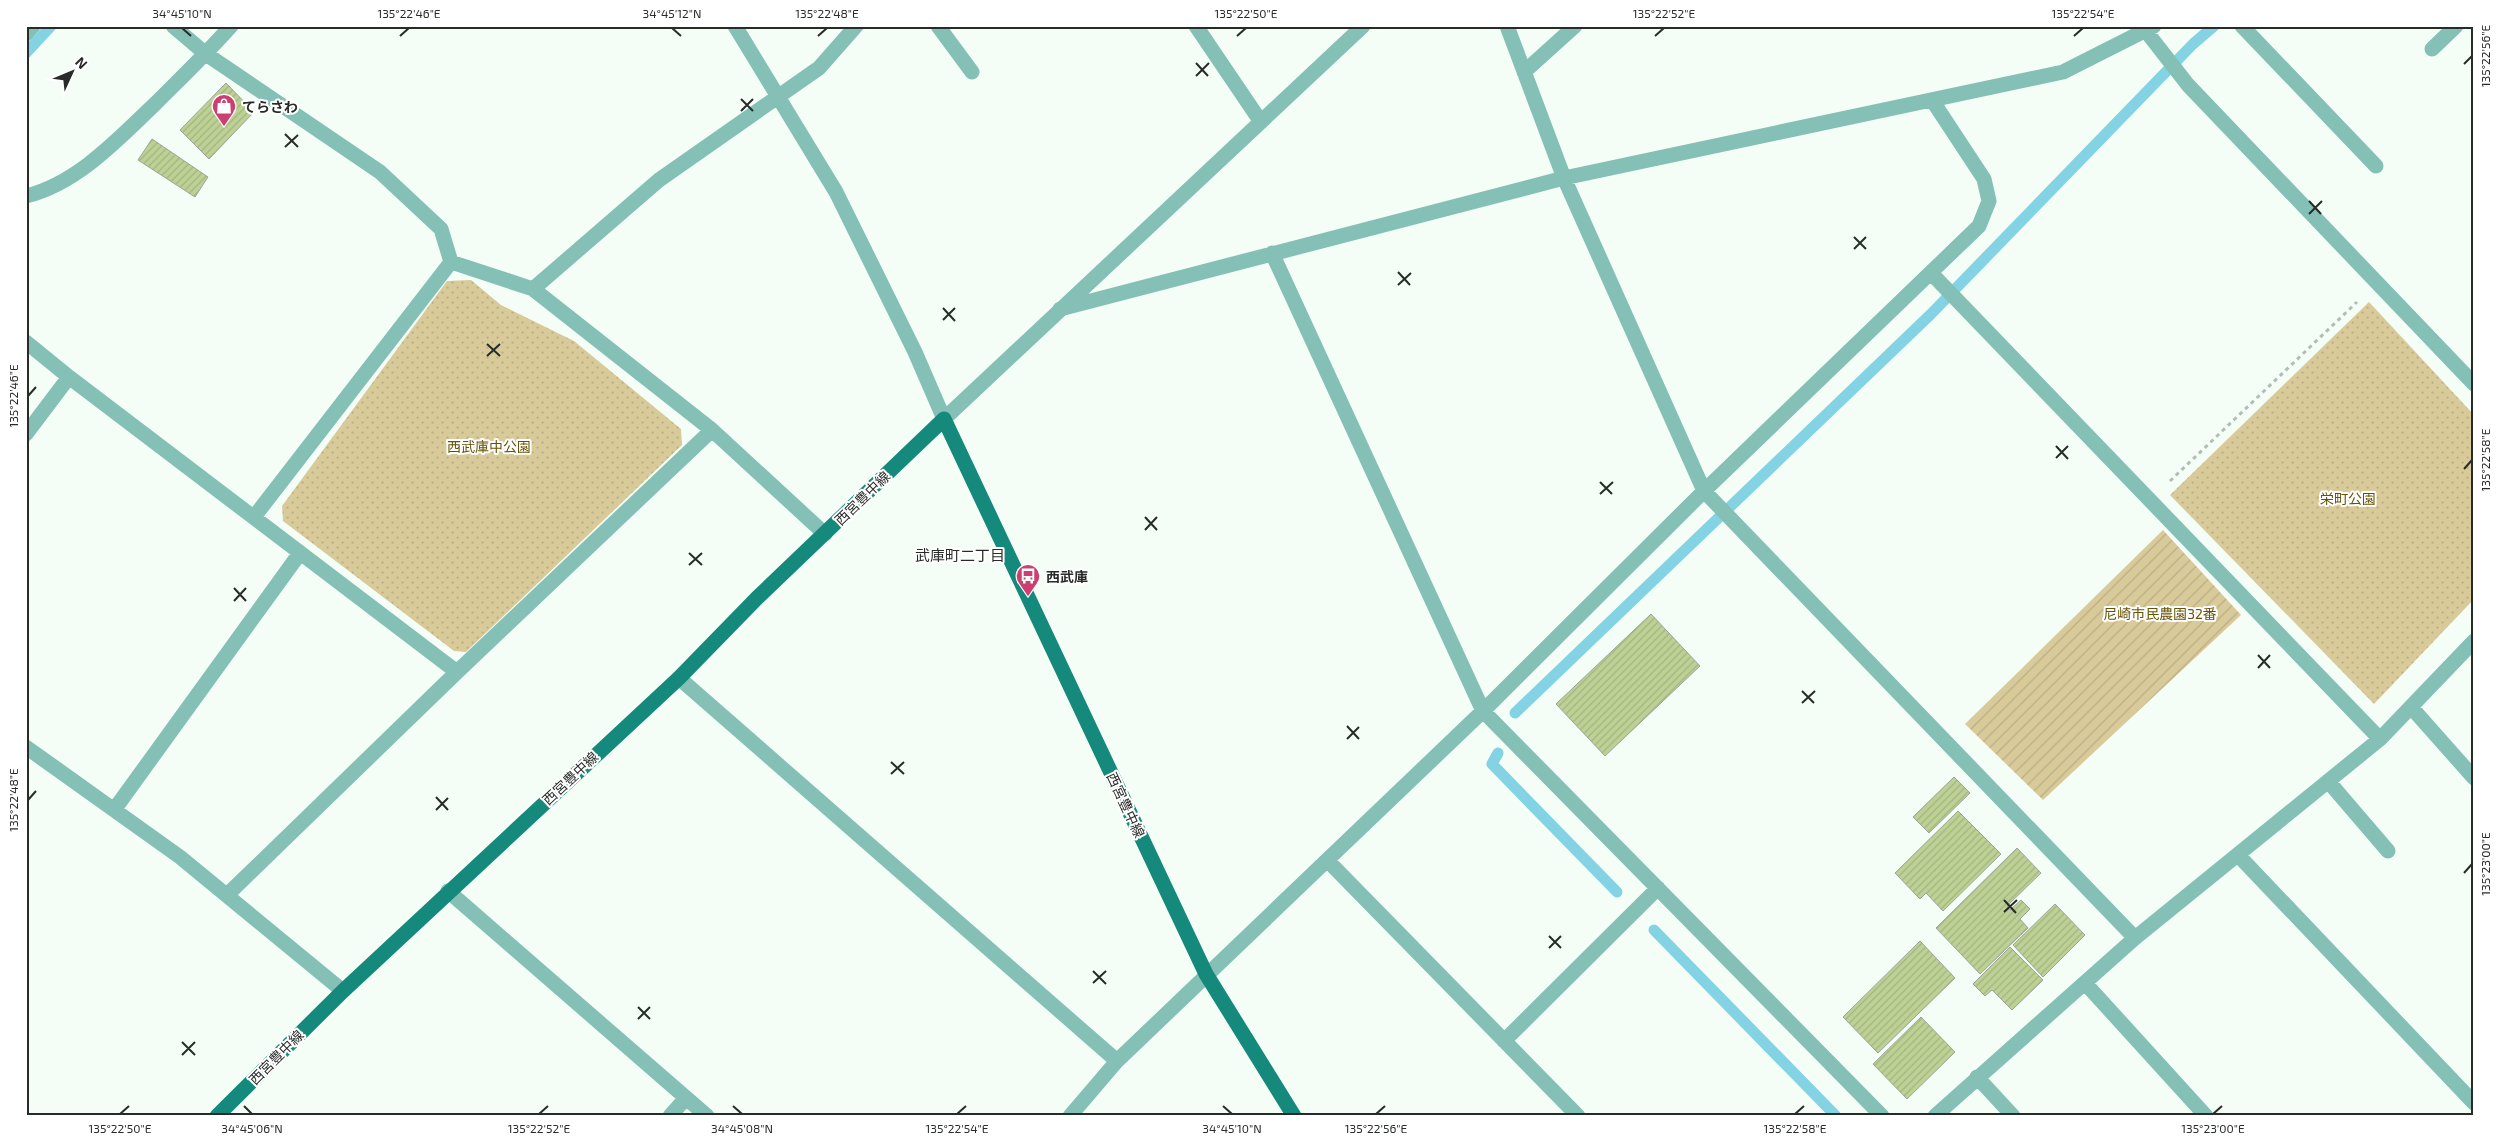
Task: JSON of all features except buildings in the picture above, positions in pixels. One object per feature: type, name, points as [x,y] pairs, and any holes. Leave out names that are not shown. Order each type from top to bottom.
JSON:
[{"type":"main road","name":"西宮豊中線","points":[[217,1116],[343,991],[448,891],[679,678],[824,534],[944,419],[1206,974],[1294,1116]]},
{"type":"street","points":[[26,34],[33,26]]},
{"type":"street","points":[[173,26],[206,54],[380,172],[441,229],[451,262]]},
{"type":"street","points":[[26,196],[39,192],[76,173],[130,128],[206,54],[231,26]]},
{"type":"street","points":[[735,26],[836,192],[915,352],[944,419],[1363,26]]},
{"type":"street","points":[[533,289],[659,180],[819,68],[856,26]]},
{"type":"street","points":[[938,26],[972,72]]},
{"type":"street","points":[[1196,26],[1261,122]]},
{"type":"street","points":[[1507,26],[1564,178],[1704,491],[2135,938]]},
{"type":"street","points":[[1524,72],[1576,26]]},
{"type":"street","points":[[2242,26],[2376,166]]},
{"type":"street","points":[[2432,49],[2456,26]]},
{"type":"street","points":[[1060,309],[1564,178],[2063,72],[2147,28],[2188,85],[2474,384]]},
{"type":"street","points":[[1070,1116],[1117,1061],[1483,711],[1704,491],[1936,278],[1979,226],[1989,200],[1984,179],[1932,100]]},
{"type":"street","points":[[1272,253],[1483,711],[1882,1116]]},
{"type":"street","points":[[451,262],[533,289],[712,430],[824,534]]},
{"type":"street","points":[[254,518],[451,262]]},
{"type":"street","points":[[1936,278],[2380,739]]},
{"type":"street","points":[[26,342],[69,377],[457,672]]},
{"type":"street","points":[[26,434],[69,377]]},
{"type":"street","points":[[227,895],[457,672],[712,430]]},
{"type":"street","points":[[114,810],[300,553]]},
{"type":"street","points":[[1935,1116],[2135,938],[2380,739],[2474,641]]},
{"type":"street","points":[[679,678],[1117,1061]]},
{"type":"street","points":[[2410,707],[2474,778]]},
{"type":"street","points":[[26,747],[180,857],[343,991]]},
{"type":"street","points":[[2328,781],[2388,851]]},
{"type":"street","points":[[2238,855],[2474,1103]]},
{"type":"street","points":[[1327,860],[1578,1116]]},
{"type":"street","points":[[1504,1040],[1658,888]]},
{"type":"street","points":[[448,891],[706,1116]]},
{"type":"street","points":[[2085,983],[2206,1116]]},
{"type":"street","points":[[1977,1077],[2014,1116]]},
{"type":"street","points":[[670,1116],[686,1098]]},
{"type":"path","points":[[2150,500],[2377,282]]},
{"type":"green space","name":"西武庫中公園","points":[[471,280],[501,305],[574,341],[681,429],[682,445],[466,652],[454,651],[283,521],[282,506],[447,281]]},
{"type":"green space","name":"栄町公園","points":[[2369,302],[2474,415],[2474,599],[2374,704],[2170,495]]},
{"type":"green space","name":"尼崎市民農園32番","points":[[2163,530],[2241,615],[2043,800],[1965,724]]},
{"type":"waterway","points":[[26,53],[51,26]]},
{"type":"waterway","points":[[1515,713],[1931,314],[2193,44],[2214,26]]},
{"type":"waterway","points":[[1498,753],[1492,764],[1617,892]]},
{"type":"waterway","points":[[1654,930],[1836,1116]]},
{"type":"place","name":"てらさわ","points":[[224,127]]},
{"type":"place","name":"西武庫","points":[[1028,597]]},
{"type":"district","name":"武庫町二丁目","points":[[960,555]]}]
